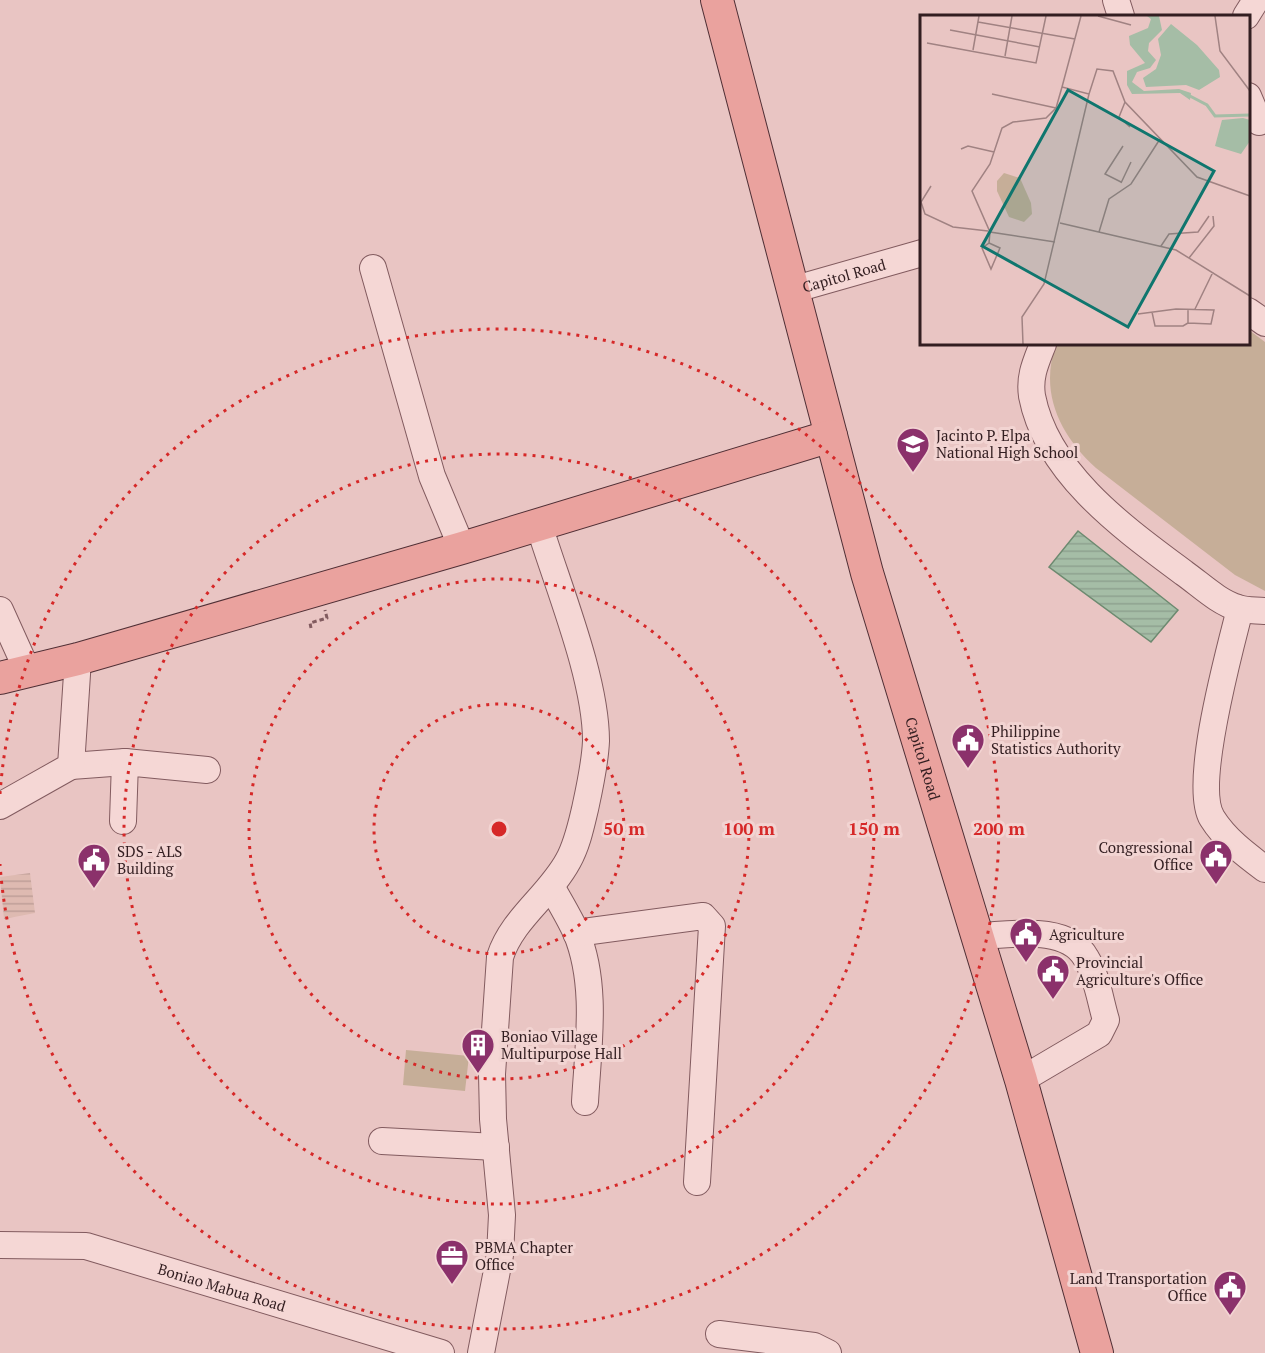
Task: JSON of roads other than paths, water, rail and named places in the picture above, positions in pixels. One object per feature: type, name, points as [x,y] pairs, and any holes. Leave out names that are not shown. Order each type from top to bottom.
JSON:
[{"type":"main road","points":[[717,0],[792,290]]},
{"type":"main road","name":"Capitol Road","points":[[792,290],[894,665],[1021,1080],[1097,1353]]},
{"type":"main road","points":[[14,675],[78,659],[462,548],[831,436]]},
{"type":"street","points":[[1116,0],[1121,15]]},
{"type":"street","points":[[1247,15],[1256,0]]},
{"type":"street","points":[[1250,102],[1257,123]]},
{"type":"street","name":"Capitol Road","points":[[792,290],[920,253]]},
{"type":"street","points":[[373,268],[432,476],[462,548]]},
{"type":"street","points":[[1250,312],[1265,322]]},
{"type":"street","points":[[1043,345],[1031,373],[1032,396],[1052,445],[1071,475],[1113,517],[1152,549],[1213,594],[1253,610],[1213,733],[1205,784],[1211,816],[1235,846],[1265,869]]},
{"type":"street","points":[[481,1353],[500,1255],[502,1215],[492,1074],[500,957],[505,940],[552,888],[569,859],[581,826],[593,774],[596,740],[591,695],[539,525]]},
{"type":"street","points":[[0,610],[14,675]]},
{"type":"street","points":[[71,766],[78,659]]},
{"type":"street","points":[[123,821],[125,762]]},
{"type":"street","points":[[0,806],[71,766],[125,762],[207,770]]},
{"type":"street","points":[[552,888],[576,933],[586,967],[589,993],[585,1101]]},
{"type":"street","points":[[576,933],[703,916],[712,927],[697,1182]]},
{"type":"street","points":[[978,936],[1020,933],[1055,937],[1079,949],[1092,972],[1106,1020],[1104,1028],[1099,1034],[1021,1080]]},
{"type":"street","points":[[382,1141],[496,1147]]},
{"type":"street","name":"Boniao Mabua Road","points":[[0,1245],[86,1246],[441,1353]]},
{"type":"street","points":[[719,1334],[814,1346],[828,1353]]},
{"type":"place","name":"Jacinto P. Elpa National High School","points":[[913,473]]},
{"type":"place","name":"Philippine Statistics Authority","points":[[968,769]]},
{"type":"place","name":"Congressional Office","points":[[1216,885]]},
{"type":"place","name":"SDS - ALS Building","points":[[94,889]]},
{"type":"place","name":"Agriculture","points":[[1026,963]]},
{"type":"place","name":"Provincial Agriculture's Office","points":[[1053,1000]]},
{"type":"place","name":"Boniao Village Multipurpose Hall","points":[[478,1074]]},
{"type":"place","name":"PBMA Chapter Office","points":[[452,1285]]},
{"type":"place","name":"Land Transportation Office","points":[[1230,1316]]}]
